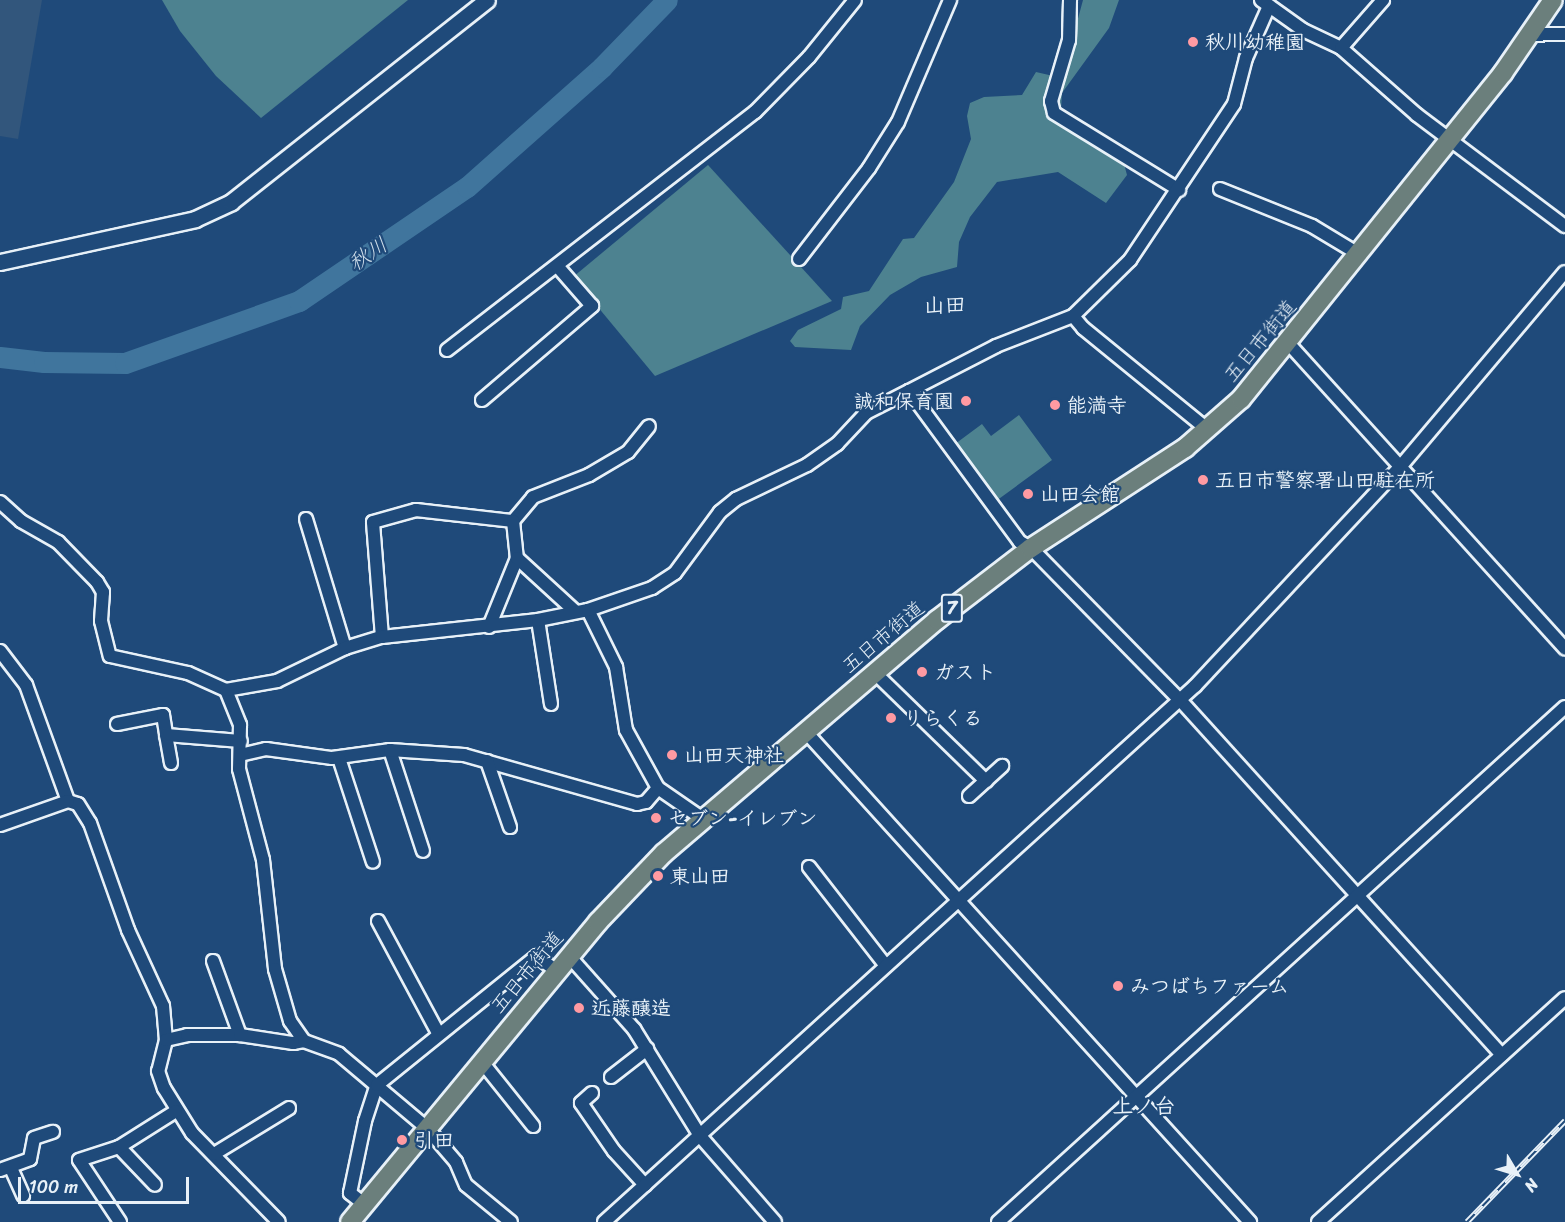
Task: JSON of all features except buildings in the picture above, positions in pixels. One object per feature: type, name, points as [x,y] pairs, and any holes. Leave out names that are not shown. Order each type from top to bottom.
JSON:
[{"type":"main road","name":"五日市街道","points":[[350,1222],[556,971],[637,879],[703,819],[875,673],[1031,548],[1160,465],[1208,430],[1260,380],[1451,139],[1553,0]]},
{"type":"street","points":[[0,262],[195,219],[231,202],[487,0]]},
{"type":"street","points":[[447,350],[558,267],[755,112],[809,57],[855,0]]},
{"type":"street","points":[[799,259],[869,168],[898,122],[950,0]]},
{"type":"street","points":[[1070,0],[1069,40],[1051,101],[1054,113],[1179,190]]},
{"type":"street","points":[[1341,48],[1383,0]]},
{"type":"street","points":[[0,502],[21,521],[58,542],[97,582],[103,592],[101,621],[110,656],[188,673],[226,690],[278,681],[309,669],[345,648],[382,637],[538,620],[582,611],[664,582],[720,512],[735,499],[807,465],[837,444],[866,413],[996,346],[1073,316],[1130,260],[1179,190],[1234,104],[1246,58],[1265,3],[1303,30],[1341,48],[1417,115],[1565,226]]},
{"type":"street","points":[[1529,34],[1565,34]]},
{"type":"street","points":[[1220,189],[1312,226],[1360,255]]},
{"type":"street","points":[[482,400],[592,306],[558,267]]},
{"type":"street","points":[[604,1222],[1180,700],[1400,467],[1565,272]]},
{"type":"street","points":[[1073,316],[1083,328],[1208,430]]},
{"type":"street","points":[[1289,344],[1565,648]]},
{"type":"street","points":[[909,391],[1020,542],[1031,548],[1180,700],[1502,1055]]},
{"type":"street","points":[[489,627],[517,558],[513,521],[533,497],[589,475],[628,452],[649,426]]},
{"type":"street","points":[[382,637],[373,522],[416,510],[513,521]]},
{"type":"street","points":[[306,519],[345,648]]},
{"type":"street","points":[[517,558],[582,611],[616,667],[626,730],[657,788],[703,819]]},
{"type":"street","points":[[538,620],[551,704]]},
{"type":"street","points":[[0,651],[26,685],[68,801]]},
{"type":"street","points":[[875,673],[986,781]]},
{"type":"street","points":[[226,690],[238,716],[241,741],[239,769],[263,860],[275,969],[290,1021],[304,1041]]},
{"type":"street","points":[[998,1222],[1565,707]]},
{"type":"street","points":[[117,724],[163,716],[171,764]]},
{"type":"street","points":[[805,732],[1250,1222]]},
{"type":"street","points":[[166,735],[241,741]]},
{"type":"street","points":[[240,755],[266,749],[339,758],[390,750],[464,755],[637,804],[646,802],[657,788]]},
{"type":"street","points":[[390,750],[423,851]]},
{"type":"street","points":[[339,758],[373,862]]},
{"type":"street","points":[[487,761],[510,827]]},
{"type":"street","points":[[969,796],[1002,766]]},
{"type":"street","points":[[0,825],[32,817],[68,801],[78,804],[90,823],[128,930],[163,1006],[166,1040],[158,1071],[176,1111],[279,1222]]},
{"type":"street","points":[[809,867],[886,966]]},
{"type":"street","points":[[378,921],[438,1033]]},
{"type":"street","points":[[364,1204],[350,1193],[365,1120],[377,1085],[438,1033],[537,956],[556,971]]},
{"type":"street","points":[[569,956],[607,995],[647,1049],[700,1136],[775,1222]]},
{"type":"street","points":[[213,961],[240,1035]]},
{"type":"street","points":[[1318,1222],[1565,998]]},
{"type":"street","points":[[166,1040],[187,1035],[240,1035],[293,1043],[304,1041],[339,1054],[427,1128],[456,1162],[466,1185],[511,1222]]},
{"type":"street","points":[[611,1077],[647,1049]]},
{"type":"street","points":[[482,1062],[533,1126]]},
{"type":"street","points":[[592,1093],[581,1103],[614,1151],[645,1185]]},
{"type":"street","points":[[214,1154],[289,1108]]},
{"type":"street","points":[[120,1222],[80,1160],[118,1147],[176,1111]]},
{"type":"street","points":[[23,1195],[6,1169],[30,1159],[34,1138],[53,1132]]},
{"type":"street","points":[[118,1147],[155,1185]]},
{"type":"shaded area","points":[[0,0],[42,0],[18,139],[0,136]]},
{"type":"green space","points":[[162,0],[408,0],[261,118],[216,76],[180,31]]},
{"type":"green space","points":[[1083,0],[1119,0],[1109,28],[1062,93],[1061,111],[1123,160],[1127,175],[1106,203],[1058,172],[997,182],[970,217],[959,242],[957,267],[921,277],[890,295],[860,326],[851,350],[795,347],[790,341],[798,330],[841,309],[843,297],[869,291],[903,239],[914,238],[954,182],[971,139],[967,116],[970,103],[984,97],[1022,95],[1036,72],[1062,78]]},
{"type":"green space","points":[[708,165],[832,301],[655,376],[573,277]]},
{"type":"green space","points":[[1019,415],[1052,460],[996,501],[955,444],[982,424],[991,436]]},
{"type":"waterway","name":"秋川","points":[[0,357],[44,362],[125,363],[299,301],[467,187],[602,67],[667,0]]},
{"type":"railway","points":[[1467,1222],[1565,1121]]},
{"type":"place","name":"秋川幼稚園","points":[[1193,42]]},
{"type":"place","name":"誠和保育園","points":[[966,401]]},
{"type":"place","name":"能満寺","points":[[1055,405]]},
{"type":"place","name":"五日市警察署山田駐在所","points":[[1203,480]]},
{"type":"place","name":"山田会館","points":[[1028,494]]},
{"type":"place","name":"ガスト","points":[[922,672]]},
{"type":"place","name":"りらくる","points":[[891,718]]},
{"type":"place","name":"山田天神社","points":[[672,755]]},
{"type":"place","name":"セブン-イレブン","points":[[656,818]]},
{"type":"place","name":"東山田","points":[[658,876]]},
{"type":"place","name":"みつばちファーム","points":[[1118,986]]},
{"type":"place","name":"近藤醸造","points":[[579,1008]]},
{"type":"place","name":"引田","points":[[402,1140]]},
{"type":"district","name":"山田","points":[[945,305]]},
{"type":"district","name":"上ノ台","points":[[1144,1106]]}]
